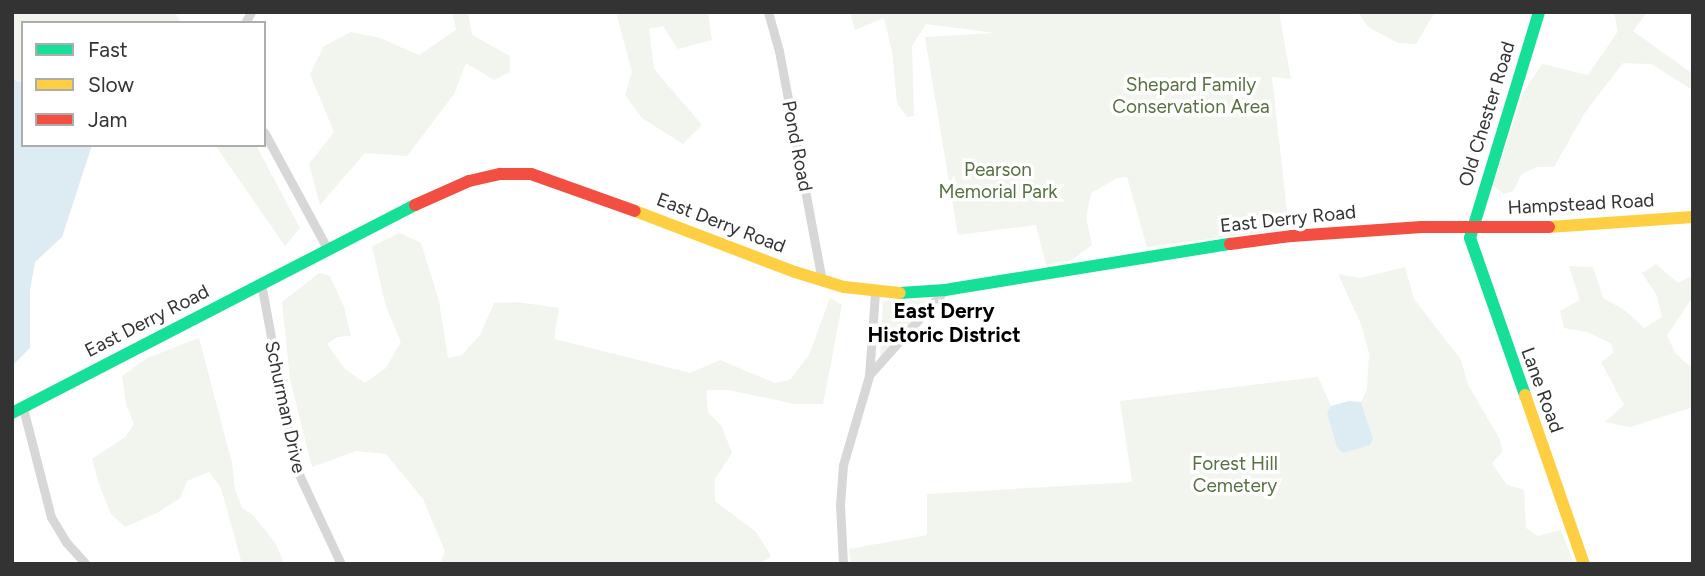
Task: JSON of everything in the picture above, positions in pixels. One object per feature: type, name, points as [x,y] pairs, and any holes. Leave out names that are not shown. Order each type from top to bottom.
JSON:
[{"type":"street","name":"Pond Road","points":[[768,12],[779,51],[822,281]]},
{"type":"street","name":"Old Chester Road","points":[[1472,228],[1539,12]]},
{"type":"street","points":[[266,136],[328,250]]},
{"type":"street","name":"East Derry Road","points":[[18,410],[459,184],[491,175],[520,173],[561,182],[768,263],[822,281],[875,292],[945,290],[1259,240],[1395,228],[1472,228]]},
{"type":"street","name":"Hampstead Road","points":[[1472,228],[1562,227],[1693,217]]},
{"type":"street","name":"Lane Road","points":[[1472,228],[1470,238],[1481,275],[1584,564]]},
{"type":"street","name":"Schurman Drive","points":[[261,284],[295,466],[341,564]]},
{"type":"street","points":[[869,376],[945,290]]},
{"type":"street","points":[[843,564],[840,505],[843,465],[869,376],[875,292]]},
{"type":"street","points":[[18,410],[51,517],[66,542],[86,564]]},
{"type":"green space","points":[[12,12],[175,12],[180,21],[21,21],[21,83],[12,79]]},
{"type":"green space","points":[[452,12],[468,12],[472,35],[510,56],[510,72],[494,80],[466,63],[454,94],[407,156],[365,153],[320,205],[309,164],[334,132],[310,74],[324,46],[351,32],[380,38],[419,55],[456,30]]},
{"type":"green space","points":[[616,12],[708,12],[712,40],[678,49],[663,26],[649,29],[654,69],[702,125],[683,144],[642,118],[625,95],[632,72]]},
{"type":"green space","points":[[850,12],[1279,12],[1291,79],[1272,77],[1289,229],[1147,247],[1127,177],[1117,178],[1091,193],[1086,218],[1092,245],[1072,260],[1046,265],[1036,225],[958,235],[925,37],[995,33],[926,24],[912,46],[914,116],[907,117],[897,103],[892,51],[884,18],[855,30]]},
{"type":"green space","points":[[1358,12],[1435,12],[1416,44],[1398,43],[1368,27]]},
{"type":"green space","points":[[1614,12],[1647,12],[1633,31],[1693,74],[1693,90],[1651,64],[1623,63],[1584,114],[1554,167],[1537,167],[1522,174],[1513,191],[1504,194],[1493,186],[1523,93],[1542,64],[1588,75],[1618,31]]},
{"type":"green space","points":[[216,147],[257,147],[300,228],[285,246]]},
{"type":"green space","points":[[400,233],[421,243],[439,301],[448,358],[462,355],[480,335],[494,303],[517,302],[559,308],[554,339],[690,373],[720,360],[775,383],[790,380],[809,355],[830,298],[842,305],[823,404],[795,404],[729,390],[706,390],[708,412],[722,427],[732,453],[715,479],[715,501],[756,532],[771,556],[760,564],[440,564],[445,551],[423,499],[386,454],[356,451],[312,467],[290,379],[282,302],[319,273],[330,276],[344,307],[351,336],[337,337],[327,344],[345,369],[365,383],[386,368],[401,342],[386,307],[372,246]]},
{"type":"green space","points":[[1656,264],[1678,283],[1693,275],[1693,297],[1667,335],[1675,353],[1693,369],[1693,407],[1630,427],[1605,422],[1624,405],[1601,362],[1613,353],[1612,344],[1587,332],[1564,328],[1560,311],[1580,300],[1569,266],[1593,267],[1603,298],[1626,311],[1644,328],[1662,317],[1656,294],[1642,273]]},
{"type":"green space","name":"Forest Hill Cemetery","points":[[1405,267],[1414,299],[1461,360],[1468,385],[1499,438],[1503,451],[1492,463],[1506,484],[1524,490],[1526,528],[1538,536],[1561,530],[1574,564],[851,564],[849,549],[927,535],[927,494],[1132,482],[1120,401],[1318,377],[1331,406],[1327,413],[1373,437],[1361,402],[1367,389],[1369,353],[1361,324],[1338,274],[1360,278]]},
{"type":"green space","points":[[933,300],[880,360],[883,301]]},
{"type":"green space","points":[[199,338],[232,463],[235,489],[242,508],[253,515],[276,544],[284,564],[242,564],[221,488],[209,472],[187,481],[180,498],[157,513],[125,527],[111,514],[99,484],[92,459],[125,437],[134,424],[126,404],[122,376],[147,358]]},
{"type":"shaded area","points":[[12,79],[21,83],[21,147],[91,147],[62,237],[35,262],[30,290],[30,348],[12,366]]},
{"type":"shaded area","points":[[1349,401],[1361,402],[1373,438],[1370,445],[1343,453],[1337,447],[1327,413],[1331,406]]},
{"type":"traffic: fast","points":[[1525,395],[1470,238],[1539,12]]},
{"type":"traffic: fast","points":[[12,413],[415,205]]},
{"type":"traffic: fast","points":[[900,293],[945,290],[1230,244]]},
{"type":"traffic: slow","points":[[635,211],[795,272],[844,287],[900,293]]},
{"type":"traffic: slow","points":[[1549,227],[1693,217]]},
{"type":"traffic: slow","points":[[1525,395],[1584,564]]},
{"type":"traffic: jam","points":[[415,205],[469,181],[500,174],[531,174],[635,211]]},
{"type":"traffic: jam","points":[[1230,244],[1292,236],[1422,227],[1549,227]]},
{"type":"district","name":"East Derry Historic District","points":[[944,323]]},
{"type":"park label","name":"Shepard Family Conservation Area","points":[[1191,96]]},
{"type":"park label","name":"Pearson Memorial Park","points":[[998,181]]}]
